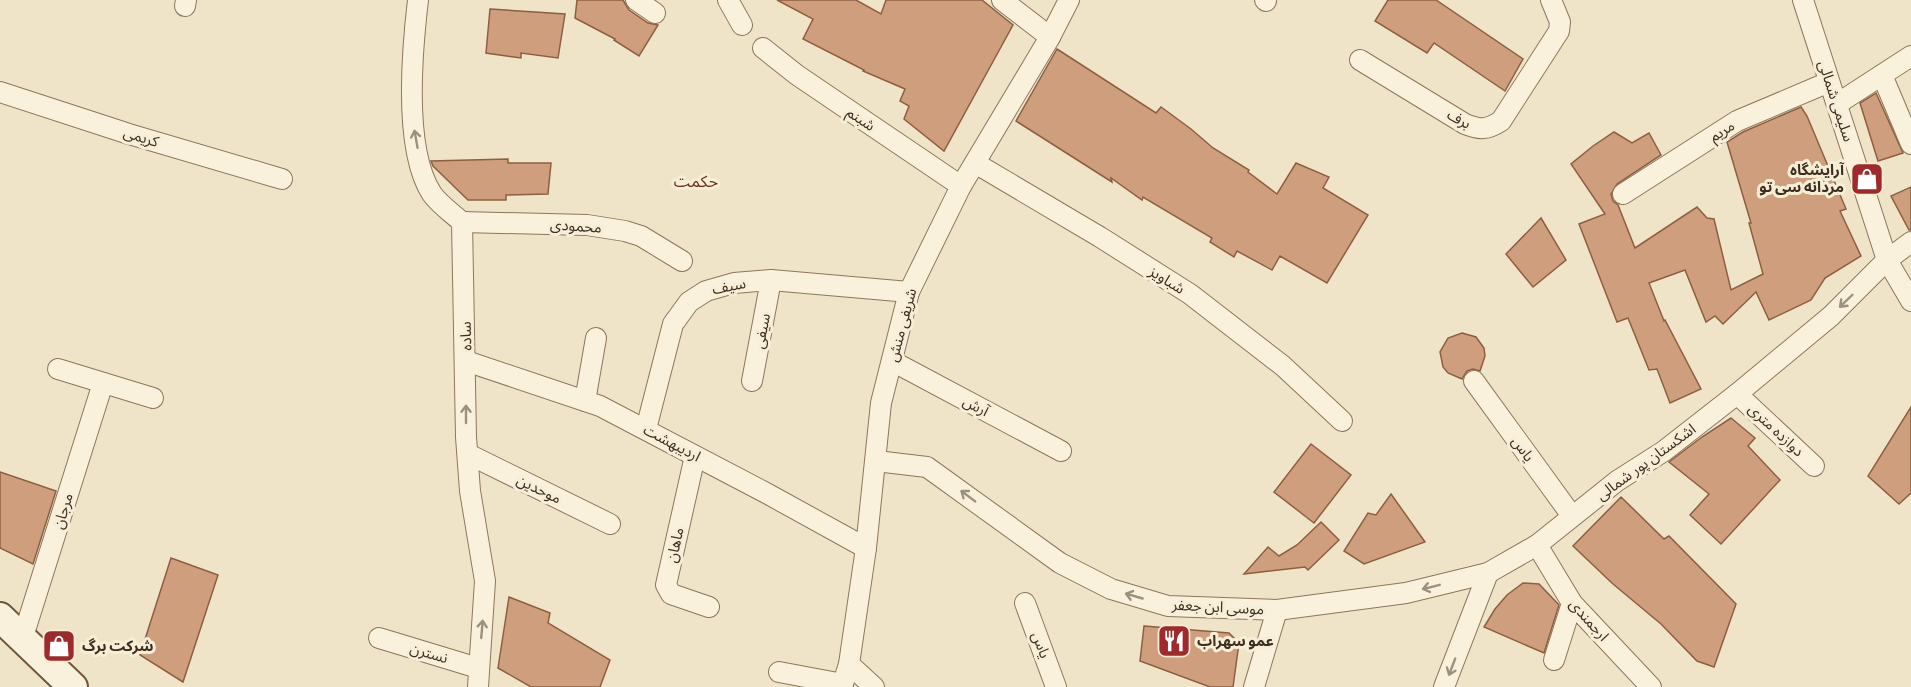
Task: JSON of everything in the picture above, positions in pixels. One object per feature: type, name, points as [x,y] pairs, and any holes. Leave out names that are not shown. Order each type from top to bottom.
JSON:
[{"type":"main road","points":[[0,617],[73,687]]},
{"type":"street","points":[[418,0],[412,48],[412,118],[420,165],[432,194],[462,222]]},
{"type":"street","points":[[636,0],[655,13]]},
{"type":"street","points":[[728,0],[742,25]]},
{"type":"street","points":[[1002,0],[1050,37]]},
{"type":"street","name":"شریفی منش","points":[[843,686],[849,664],[866,548],[881,403],[909,292],[961,186],[1050,37],[1069,0]]},
{"type":"street","name":"برف","points":[[1360,60],[1465,124],[1485,129],[1501,121],[1559,32],[1560,22],[1551,0]]},
{"type":"street","name":"سلیمی شمالی","points":[[1803,0],[1887,260],[1911,301]]},
{"type":"street","name":"شبنم","points":[[763,48],[797,75],[961,186]]},
{"type":"street","points":[[1837,104],[1911,56]]},
{"type":"street","points":[[1882,75],[1911,144]]},
{"type":"street","name":"مریم","points":[[1623,194],[1737,121],[1829,82]]},
{"type":"street","name":"کریمی","points":[[0,92],[129,134],[282,179]]},
{"type":"street","name":"شباویز","points":[[975,163],[1100,237],[1190,294],[1283,366],[1342,421]]},
{"type":"street","name":"محمودی","points":[[462,222],[587,225],[625,231],[641,236],[682,261]]},
{"type":"street","name":"ساده","points":[[462,222],[470,491],[485,581],[478,677]]},
{"type":"street","name":"اشکستان پور شمالی","points":[[1488,573],[1537,545],[1617,480],[1664,451],[1737,394],[1831,316],[1887,260],[1911,242]]},
{"type":"street","name":"سیف","points":[[646,429],[673,324],[689,302],[706,291],[734,283],[771,280],[909,292]]},
{"type":"street","name":"سیفی","points":[[752,381],[771,280]]},
{"type":"street","points":[[585,401],[596,338]]},
{"type":"street","name":"اردیبهشت","points":[[466,361],[585,401],[646,429],[866,548]]},
{"type":"street","name":"آرش","points":[[892,361],[1061,451]]},
{"type":"street","points":[[58,369],[153,398]]},
{"type":"street","name":"یاس","points":[[1474,381],[1572,516]]},
{"type":"street","name":"مرجان","points":[[22,640],[103,383]]},
{"type":"street","name":"دوازده متری","points":[[1737,394],[1814,466]]},
{"type":"street","name":"موحدین","points":[[468,454],[610,524]]},
{"type":"street","name":"ماهان","points":[[695,456],[666,585],[671,594],[710,607]]},
{"type":"street","name":"موسی ابن جعفر","points":[[876,460],[927,467],[1060,563],[1111,589],[1168,606],[1277,610],[1406,593],[1488,573]]},
{"type":"street","name":"ارجمندی","points":[[1537,545],[1572,603],[1651,687]]},
{"type":"street","points":[[1444,687],[1488,573]]},
{"type":"street","name":"یاس","points":[[1025,603],[1056,687]]},
{"type":"street","points":[[1554,660],[1572,603]]},
{"type":"street","points":[[1254,687],[1277,610]]},
{"type":"street","name":"نسترن","points":[[379,638],[478,677]]},
{"type":"street","points":[[849,664],[874,687]]},
{"type":"street","points":[[779,672],[843,686]]},
{"type":"building","points":[[577,0],[623,0],[629,10],[648,23],[658,25],[639,56],[615,39],[575,18]]},
{"type":"building","points":[[777,0],[856,0],[881,14],[886,0],[982,0],[1013,25],[944,151],[904,119],[909,106],[900,101],[905,89],[863,71],[803,39],[813,19]]},
{"type":"building","points":[[1388,0],[1436,0],[1523,59],[1505,91],[1434,43],[1427,53],[1375,21]]},
{"type":"building","points":[[490,9],[565,14],[558,58],[521,53],[521,58],[486,53]]},
{"type":"building","points":[[1057,49],[1156,113],[1161,107],[1213,148],[1249,170],[1248,172],[1277,194],[1296,163],[1329,177],[1323,188],[1368,215],[1327,283],[1280,256],[1272,270],[1237,251],[1234,257],[1210,242],[1212,238],[1143,197],[1142,200],[1111,178],[1112,182],[1016,121]]},
{"type":"building","points":[[1876,93],[1903,153],[1878,161],[1860,103]]},
{"type":"building","points":[[1801,107],[1807,116],[1846,209],[1840,211],[1861,256],[1825,278],[1811,300],[1769,320],[1756,292],[1723,324],[1715,316],[1706,322],[1685,270],[1649,283],[1664,321],[1701,389],[1670,403],[1657,369],[1649,370],[1628,318],[1617,322],[1579,224],[1605,214],[1571,164],[1614,132],[1632,143],[1649,133],[1661,155],[1617,184],[1611,194],[1613,201],[1618,205],[1635,248],[1697,207],[1707,218],[1714,219],[1731,290],[1763,274],[1749,223],[1751,223],[1727,142],[1743,132]]},
{"type":"building","points":[[508,159],[508,163],[551,163],[548,194],[506,195],[506,200],[468,200],[433,166],[431,161]]},
{"type":"building","points":[[1911,187],[1911,230],[1909,230],[1891,196]]},
{"type":"building","points":[[1541,218],[1566,260],[1533,287],[1506,254]]},
{"type":"building","points":[[1462,333],[1476,337],[1484,348],[1485,356],[1480,371],[1473,369],[1467,371],[1462,379],[1448,373],[1443,367],[1440,352],[1448,338]]},
{"type":"building","points":[[1911,407],[1911,493],[1899,504],[1868,476]]},
{"type":"building","points":[[1731,418],[1755,438],[1748,446],[1780,480],[1721,544],[1690,515],[1709,494],[1669,462]]},
{"type":"building","points":[[1311,444],[1351,475],[1314,523],[1274,492]]},
{"type":"building","points":[[0,472],[56,491],[33,564],[0,548]]},
{"type":"building","points":[[1391,494],[1425,542],[1364,564],[1344,551],[1368,513],[1376,515]]},
{"type":"building","points":[[1621,497],[1664,539],[1669,536],[1736,604],[1714,667],[1697,661],[1661,624],[1613,584],[1573,546]]},
{"type":"building","points":[[1321,522],[1339,540],[1308,570],[1305,567],[1244,574],[1268,547],[1279,556],[1297,545]]},
{"type":"building","points":[[171,558],[218,575],[183,682],[140,655]]},
{"type":"building","points":[[1523,583],[1539,584],[1559,605],[1544,653],[1484,627],[1507,595]]},
{"type":"building","points":[[509,597],[550,613],[548,623],[610,660],[600,687],[531,687],[498,668]]},
{"type":"building","points":[[1144,626],[1229,633],[1239,643],[1233,687],[1210,687],[1140,661]]},
{"type":"place","name":"آرایشگاه مردانه سی تو","points":[[1867,179]]},
{"type":"place","name":"عمو سهراب","points":[[1174,641]]},
{"type":"place","name":"شرکت برگ","points":[[59,646]]},
{"type":"district","name":"حکمت","points":[[696,181]]}]
